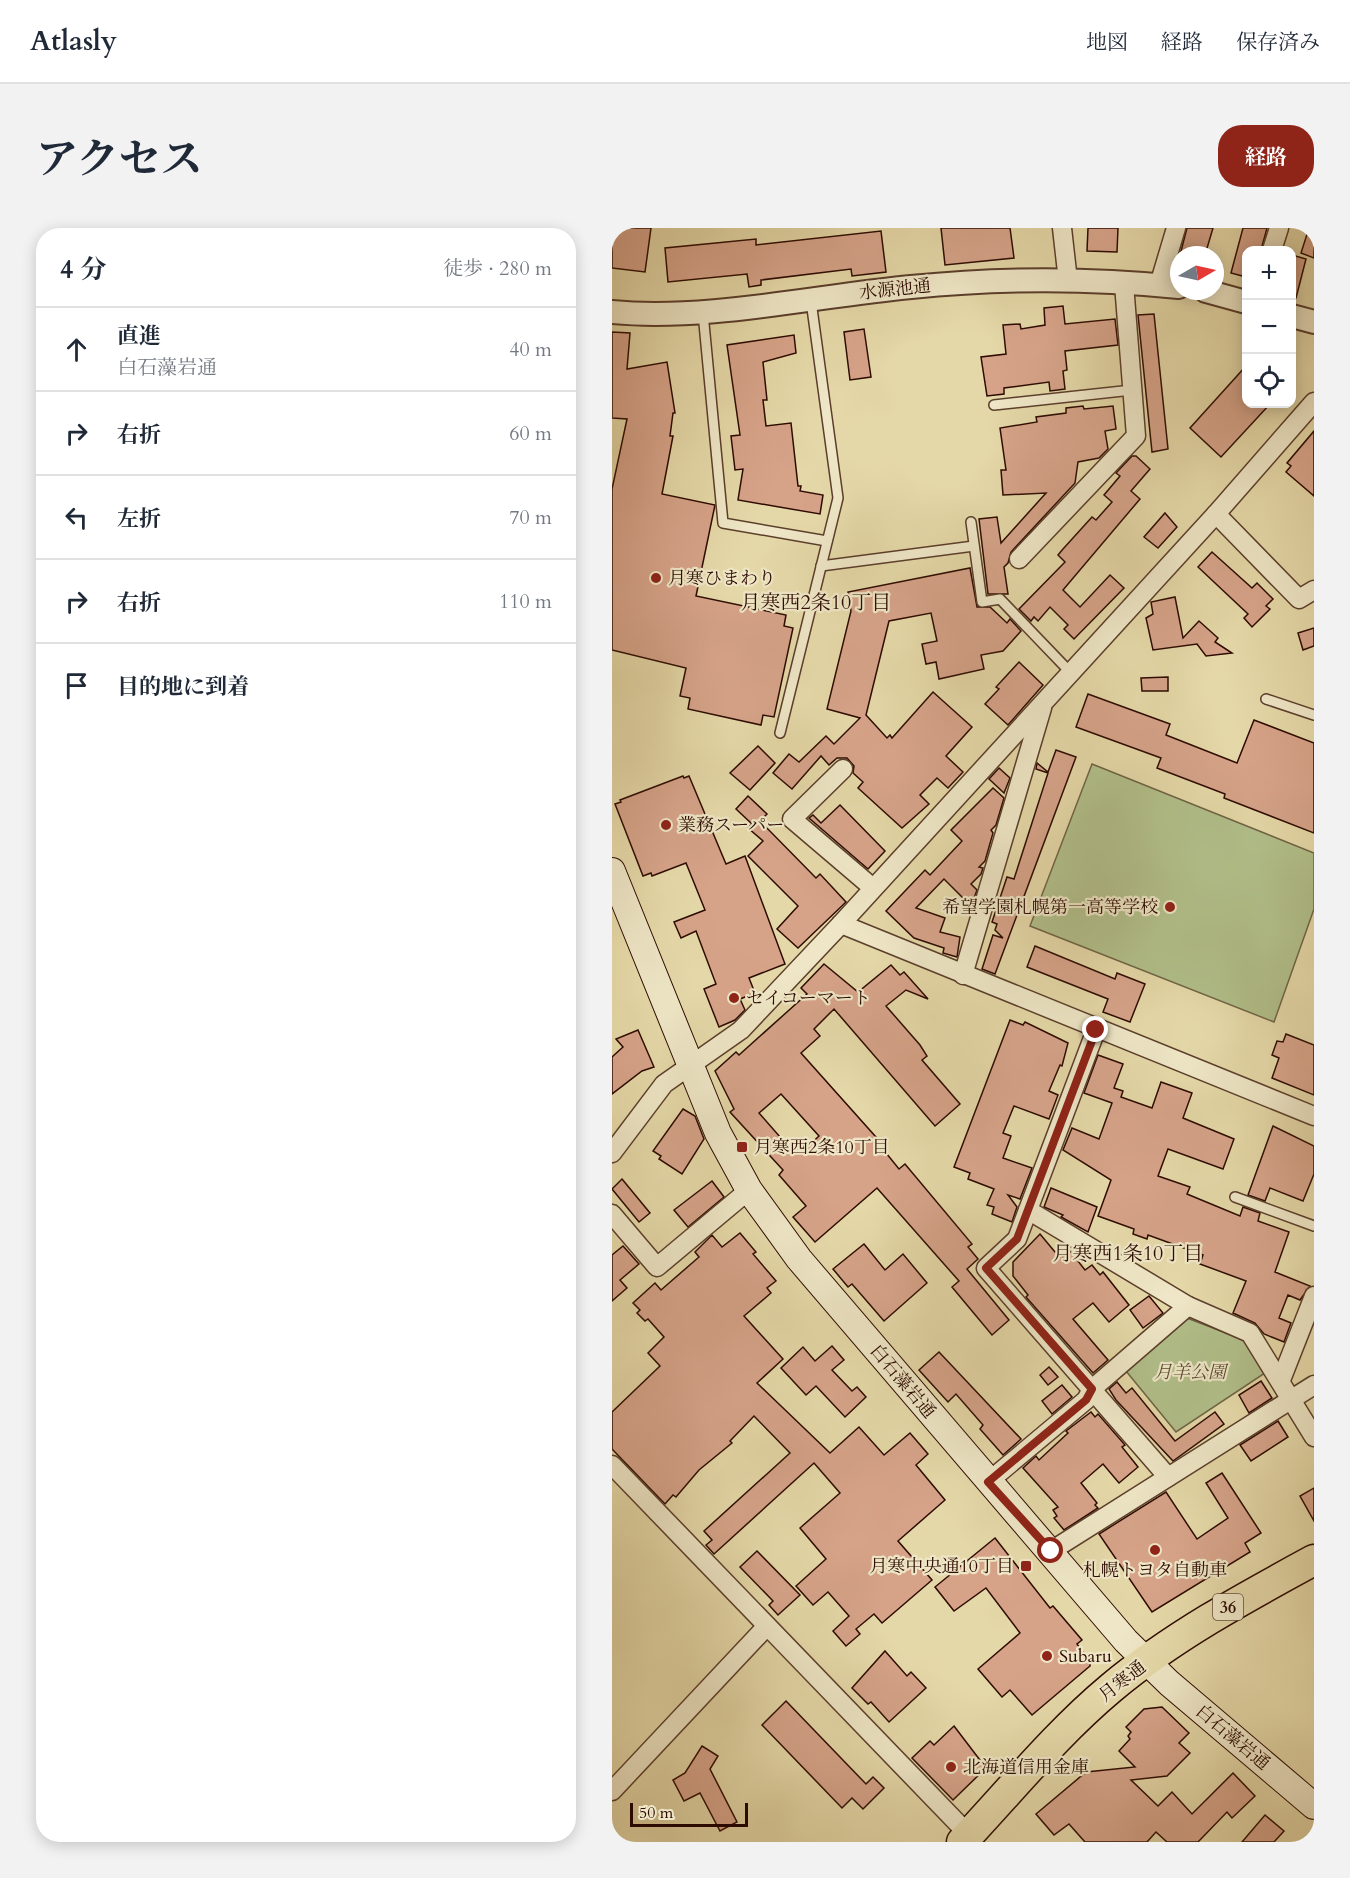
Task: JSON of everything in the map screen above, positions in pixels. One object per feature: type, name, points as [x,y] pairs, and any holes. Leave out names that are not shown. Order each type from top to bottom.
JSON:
[{"type":"highway","name":"月寒通","points":[[965,1839],[1052,1743],[1112,1687],[1226,1608],[1314,1560]]},
{"type":"main road","name":"白石藻岩通","points":[[613,879],[718,1133],[749,1190],[799,1259],[1126,1641],[1147,1662],[1314,1806]]},
{"type":"street","points":[[1062,228],[1068,281]]},
{"type":"street","points":[[1169,286],[1176,228]]},
{"type":"street","points":[[1273,246],[1278,228]]},
{"type":"street","name":"水源池通","points":[[612,312],[703,311],[953,283],[1068,281],[1169,286]]},
{"type":"street","points":[[1019,559],[1136,436],[1124,284]]},
{"type":"street","points":[[1224,296],[1242,301]]},
{"type":"street","points":[[1296,316],[1314,322]]},
{"type":"street","points":[[612,1153],[664,1084],[741,1030],[841,924],[1216,514],[1314,402]]},
{"type":"street","points":[[1216,514],[1299,598],[1314,590]]},
{"type":"street","points":[[963,975],[1043,704]]},
{"type":"street","points":[[843,769],[792,819],[873,888]]},
{"type":"street","points":[[841,924],[1096,1030],[1314,1116]]},
{"type":"street","points":[[1096,1030],[1017,1239],[986,1268],[1168,1477]]},
{"type":"street","points":[[612,1214],[657,1268],[749,1190]]},
{"type":"street","points":[[1028,1210],[1188,1306],[1250,1333],[1314,1437]]},
{"type":"street","points":[[1281,1380],[1314,1296]]},
{"type":"street","points":[[988,1482],[1086,1400],[1092,1389],[1188,1306]]},
{"type":"street","points":[[1051,1551],[1314,1385]]},
{"type":"street","points":[[612,1465],[767,1626],[965,1839]]},
{"type":"street","points":[[612,1791],[767,1626]]},
{"type":"lane","points":[[780,733],[838,498],[811,299]]},
{"type":"lane","points":[[703,311],[723,523],[827,541]]},
{"type":"lane","points":[[994,405],[1132,390]]},
{"type":"lane","points":[[971,522],[982,602],[1000,598],[1071,673]]},
{"type":"lane","points":[[821,566],[974,546]]},
{"type":"lane","points":[[1266,699],[1314,715]]},
{"type":"lane","points":[[1235,1197],[1314,1226]]},
{"type":"green space","name":"希望学園札幌第一高等学校","points":[[1092,764],[1314,853],[1314,909],[1274,1022],[1030,926]]},
{"type":"green space","name":"月羊公園","points":[[1187,1318],[1244,1340],[1265,1373],[1176,1432],[1126,1371]]},
{"type":"building","points":[[612,228],[651,228],[645,272],[612,268]]},
{"type":"building","points":[[941,228],[1010,228],[1014,258],[945,265]]},
{"type":"building","points":[[1088,228],[1118,228],[1117,252],[1087,251]]},
{"type":"building","points":[[1187,228],[1213,228],[1208,246],[1182,246]]},
{"type":"building","points":[[1243,228],[1267,228],[1262,246],[1242,246],[1242,276],[1231,273]]},
{"type":"building","points":[[1309,228],[1314,228],[1314,258],[1301,253]]},
{"type":"building","points":[[881,231],[886,272],[852,276],[851,269],[761,280],[761,285],[749,287],[747,274],[668,282],[665,248],[756,239],[756,245]]},
{"type":"building","points":[[1296,256],[1306,259],[1296,298]]},
{"type":"building","points":[[1063,306],[1065,324],[1115,319],[1118,345],[1065,351],[1067,370],[1063,371],[1065,389],[1050,391],[1049,382],[1004,388],[1004,394],[987,396],[981,357],[1006,354],[1003,325],[1020,324],[1021,329],[1045,325],[1044,308]]},
{"type":"building","points":[[1154,314],[1168,449],[1152,452],[1138,315]]},
{"type":"building","points":[[864,329],[871,377],[850,380],[844,332]]},
{"type":"building","points":[[612,332],[630,333],[627,369],[667,362],[675,413],[673,413],[670,436],[673,436],[662,494],[715,505],[696,596],[786,615],[784,626],[793,628],[774,717],[763,715],[761,725],[688,709],[690,698],[680,696],[686,668],[612,650],[612,489],[627,419],[612,418]]},
{"type":"building","points":[[794,335],[796,353],[763,362],[767,400],[763,400],[766,426],[791,423],[798,486],[801,486],[800,491],[823,495],[820,514],[738,500],[743,469],[735,470],[731,436],[740,435],[727,345]]},
{"type":"building","points":[[1242,370],[1242,408],[1266,408],[1221,457],[1190,428]]},
{"type":"building","points":[[1083,406],[1084,409],[1113,406],[1116,429],[1105,431],[1108,449],[1099,458],[1078,462],[1075,483],[1011,552],[1008,563],[1004,567],[1008,594],[988,594],[979,519],[997,517],[1001,543],[1046,493],[1003,495],[1001,470],[1006,470],[1000,428],[1037,422],[1036,417],[1066,413],[1066,408]]},
{"type":"building","points":[[1314,431],[1314,496],[1286,472],[1291,466],[1287,463]]},
{"type":"building","points":[[1132,456],[1136,456],[1150,469],[1131,491],[1140,499],[1063,590],[1080,607],[1110,575],[1124,588],[1074,639],[1064,629],[1068,625],[1050,607],[1038,621],[1034,617],[1031,621],[1019,609],[1065,562],[1058,555],[1063,549],[1092,517],[1096,520],[1112,502],[1104,495],[1120,476],[1116,473]]},
{"type":"building","points":[[1165,513],[1177,527],[1158,548],[1144,537]]},
{"type":"building","points":[[1212,552],[1252,588],[1257,583],[1273,599],[1266,606],[1270,609],[1252,627],[1244,618],[1248,614],[1198,567]]},
{"type":"building","points":[[970,568],[977,607],[990,607],[1007,623],[1010,619],[1021,631],[1003,651],[981,655],[984,669],[939,679],[936,662],[926,664],[922,644],[937,641],[931,613],[889,621],[866,715],[887,738],[890,735],[892,738],[933,692],[972,727],[946,756],[963,772],[948,788],[937,778],[920,795],[929,804],[902,828],[858,788],[863,782],[853,773],[854,766],[847,758],[837,758],[829,765],[821,756],[792,789],[773,773],[789,754],[799,762],[826,736],[834,744],[860,718],[827,709],[851,611],[848,592]]},
{"type":"building","points":[[1175,597],[1183,638],[1199,621],[1218,638],[1215,642],[1232,653],[1206,656],[1197,644],[1153,650],[1146,618],[1153,614],[1151,602]]},
{"type":"building","points":[[1314,628],[1314,646],[1303,650],[1298,633]]},
{"type":"building","points":[[1019,662],[1043,685],[1008,725],[985,704],[999,689],[996,687]]},
{"type":"building","points":[[1168,677],[1168,691],[1142,691],[1141,678]]},
{"type":"building","points":[[1088,694],[1170,724],[1166,735],[1237,763],[1254,720],[1314,743],[1314,833],[1224,798],[1225,794],[1157,768],[1161,758],[1076,727]]},
{"type":"building","points":[[758,746],[775,763],[750,790],[730,773]]},
{"type":"building","points":[[1056,750],[1076,757],[995,974],[982,969],[993,935],[1003,938],[995,930],[997,924],[992,922],[1007,877],[1014,879],[1048,773],[1036,769],[1037,763],[1048,772]]},
{"type":"building","points":[[999,768],[1010,778],[1004,793],[989,779]]},
{"type":"building","points":[[683,776],[684,778],[689,776],[726,864],[745,856],[785,964],[749,978],[755,993],[740,999],[745,1010],[735,1020],[719,1027],[704,989],[716,984],[696,931],[681,938],[674,922],[705,910],[686,863],[652,876],[651,873],[643,876],[615,804]]},
{"type":"building","points":[[993,788],[1004,798],[996,825],[991,830],[993,833],[985,861],[979,867],[983,868],[981,874],[971,884],[977,890],[973,901],[967,902],[944,879],[916,908],[945,918],[940,932],[960,937],[957,957],[943,953],[944,948],[914,938],[886,911],[925,870],[930,875],[962,841],[951,830]]},
{"type":"building","points":[[748,796],[767,814],[760,821],[816,878],[820,874],[846,902],[798,948],[777,929],[798,906],[748,856],[763,841],[748,828],[752,824],[736,809]]},
{"type":"building","points":[[840,805],[885,851],[868,869],[809,818],[813,815],[821,823]]},
{"type":"building","points":[[1035,946],[1115,979],[1117,973],[1145,984],[1130,1022],[1103,1012],[1108,999],[1027,967]]},
{"type":"building","points":[[824,964],[858,992],[891,965],[900,975],[904,972],[928,999],[906,990],[886,1006],[920,1045],[927,1056],[922,1060],[960,1104],[935,1126],[834,1009],[814,1029],[820,1036],[801,1053],[884,1146],[882,1148],[899,1169],[905,1164],[972,1244],[968,1247],[978,1259],[967,1269],[1009,1320],[992,1335],[952,1287],[959,1281],[877,1188],[815,1242],[793,1217],[806,1206],[779,1175],[783,1170],[730,1112],[734,1109],[715,1071],[736,1052],[739,1055],[807,994],[801,988]],"holes":[[[781,1094],[819,1136],[801,1153],[798,1149],[794,1153],[759,1113]]]},
{"type":"building","points":[[1010,1020],[1023,1025],[1025,1022],[1068,1043],[1062,1066],[1060,1065],[1049,1091],[1058,1095],[1049,1119],[1014,1106],[1003,1133],[1011,1136],[1003,1158],[1032,1168],[1020,1199],[1008,1195],[1017,1207],[1012,1222],[992,1214],[994,1207],[987,1205],[994,1189],[968,1179],[970,1173],[954,1167]]},
{"type":"building","points":[[638,1030],[654,1067],[642,1071],[612,1094],[612,1057],[623,1047],[616,1039]]},
{"type":"building","points":[[1286,1034],[1314,1045],[1314,1095],[1272,1078],[1279,1058],[1272,1055],[1277,1041],[1283,1042]]},
{"type":"building","points":[[1098,1055],[1123,1064],[1114,1088],[1123,1091],[1121,1097],[1152,1108],[1161,1082],[1192,1093],[1183,1118],[1234,1139],[1223,1169],[1168,1149],[1158,1176],[1190,1187],[1187,1194],[1240,1216],[1243,1207],[1260,1213],[1258,1221],[1289,1232],[1275,1272],[1310,1286],[1300,1300],[1288,1295],[1279,1318],[1291,1323],[1284,1342],[1264,1334],[1255,1323],[1233,1313],[1246,1281],[1200,1264],[1203,1255],[1148,1235],[1147,1239],[1133,1234],[1134,1229],[1098,1216],[1111,1180],[1063,1150],[1072,1128],[1099,1139],[1112,1103],[1084,1093]]},
{"type":"building","points":[[683,1109],[695,1116],[704,1139],[682,1174],[659,1159],[661,1156],[653,1151]]},
{"type":"building","points":[[1273,1126],[1314,1146],[1314,1174],[1303,1201],[1270,1188],[1265,1201],[1248,1195]]},
{"type":"building","points":[[622,1179],[650,1213],[639,1222],[612,1189]]},
{"type":"building","points":[[712,1181],[724,1197],[688,1227],[674,1210]]},
{"type":"building","points":[[1051,1188],[1097,1207],[1088,1232],[1061,1217],[1063,1215],[1044,1207]]},
{"type":"building","points":[[740,1233],[756,1252],[753,1254],[776,1281],[767,1288],[771,1293],[744,1316],[783,1359],[757,1383],[830,1453],[859,1427],[884,1455],[910,1433],[928,1454],[916,1465],[945,1500],[898,1541],[932,1580],[882,1623],[874,1614],[856,1629],[860,1634],[846,1646],[833,1631],[849,1616],[828,1592],[813,1605],[796,1586],[826,1559],[800,1528],[840,1493],[814,1463],[714,1554],[706,1545],[712,1540],[704,1531],[790,1453],[754,1416],[730,1441],[732,1443],[699,1470],[676,1497],[673,1495],[665,1504],[612,1449],[612,1412],[660,1366],[648,1353],[664,1337],[648,1319],[645,1321],[637,1313],[640,1310],[633,1303],[655,1283],[661,1290],[699,1257],[695,1252],[712,1235],[722,1247]]},
{"type":"building","points":[[1040,1234],[1055,1252],[1058,1250],[1063,1257],[1070,1251],[1085,1270],[1092,1265],[1100,1275],[1103,1272],[1129,1305],[1109,1322],[1093,1303],[1073,1319],[1108,1360],[1093,1373],[1026,1297],[1028,1295],[1013,1276],[1013,1262]]},
{"type":"building","points":[[864,1244],[885,1270],[903,1254],[927,1283],[884,1321],[852,1284],[848,1287],[833,1269]]},
{"type":"building","points":[[623,1246],[639,1264],[620,1280],[627,1288],[612,1301],[612,1255]]},
{"type":"building","points":[[1149,1296],[1163,1313],[1143,1328],[1130,1310]]},
{"type":"building","points":[[832,1346],[844,1360],[832,1370],[852,1391],[857,1387],[866,1397],[845,1417],[816,1386],[806,1395],[781,1368],[803,1347],[815,1361]]},
{"type":"building","points":[[939,1352],[1021,1439],[1003,1455],[980,1429],[983,1425],[956,1394],[948,1402],[919,1370]]},
{"type":"building","points":[[1049,1367],[1058,1377],[1048,1385],[1040,1375]]},
{"type":"building","points":[[1261,1381],[1272,1398],[1249,1413],[1239,1395]]},
{"type":"building","points":[[1117,1382],[1126,1393],[1132,1388],[1175,1441],[1215,1412],[1224,1424],[1173,1461],[1116,1400],[1109,1389]]},
{"type":"building","points":[[1062,1385],[1072,1397],[1052,1414],[1042,1401]]},
{"type":"building","points":[[1091,1412],[1095,1417],[1098,1414],[1125,1445],[1122,1447],[1138,1467],[1119,1483],[1103,1464],[1081,1483],[1097,1503],[1095,1505],[1098,1508],[1064,1530],[1054,1518],[1057,1516],[1053,1510],[1058,1507],[1023,1468],[1036,1456],[1039,1460],[1068,1433],[1066,1431]]},
{"type":"building","points":[[1278,1421],[1288,1437],[1251,1461],[1240,1445]]},
{"type":"building","points":[[1222,1473],[1261,1533],[1245,1543],[1250,1552],[1152,1612],[1099,1534],[1166,1492],[1197,1539],[1228,1518],[1206,1483]]},
{"type":"building","points":[[1314,1488],[1314,1521],[1300,1496]]},
{"type":"building","points":[[995,1538],[1050,1608],[1053,1606],[1082,1640],[1077,1644],[1090,1662],[1090,1666],[1032,1715],[1010,1690],[1002,1697],[978,1669],[1020,1633],[986,1588],[954,1611],[935,1587]]},
{"type":"building","points":[[757,1551],[800,1595],[778,1615],[769,1605],[773,1601],[740,1567]]},
{"type":"building","points":[[885,1651],[907,1676],[911,1672],[926,1688],[889,1722],[871,1702],[868,1704],[852,1688]]},
{"type":"building","points":[[786,1701],[866,1784],[873,1777],[884,1788],[863,1809],[852,1798],[842,1808],[762,1725]]},
{"type":"building","points":[[1162,1707],[1189,1733],[1179,1743],[1190,1753],[1167,1776],[1131,1780],[1158,1806],[1172,1792],[1192,1814],[1233,1773],[1255,1796],[1232,1818],[1227,1812],[1198,1842],[1167,1842],[1156,1832],[1147,1842],[1085,1842],[1069,1824],[1054,1835],[1036,1814],[1086,1772],[1135,1767],[1119,1751],[1130,1739],[1128,1736],[1131,1732],[1126,1727],[1144,1709]]},
{"type":"building","points":[[954,1726],[986,1768],[953,1800],[912,1758],[930,1741],[934,1745]]},
{"type":"building","points":[[702,1746],[718,1756],[710,1769],[737,1822],[720,1831],[700,1793],[684,1801],[673,1780],[685,1773]]},
{"type":"building","points":[[1265,1815],[1284,1831],[1274,1842],[1242,1842]]},
{"type":"place","name":"月寒ひまわり","points":[[656,578]]},
{"type":"place","name":"業務スーパー","points":[[666,825]]},
{"type":"place","name":"希望学園札幌第一高等学校","points":[[1170,907]]},
{"type":"place","name":"セイコーマート","points":[[734,998]]},
{"type":"place","name":"月寒西2条10丁目","points":[[742,1147]]},
{"type":"place","name":"札幌トヨタ自動車","points":[[1155,1550]]},
{"type":"place","name":"月寒中央通10丁目","points":[[1026,1566]]},
{"type":"place","name":"Subaru","points":[[1047,1656]]},
{"type":"place","name":"北海道信用金庫","points":[[951,1767]]},
{"type":"district","name":"月寒西2条10丁目","points":[[816,602]]},
{"type":"district","name":"月寒西1条10丁目","points":[[1128,1253]]},
{"type":"route","points":[[1051,1551],[988,1482],[1086,1400],[1092,1389],[986,1268],[1017,1239],[1096,1030]]}]
